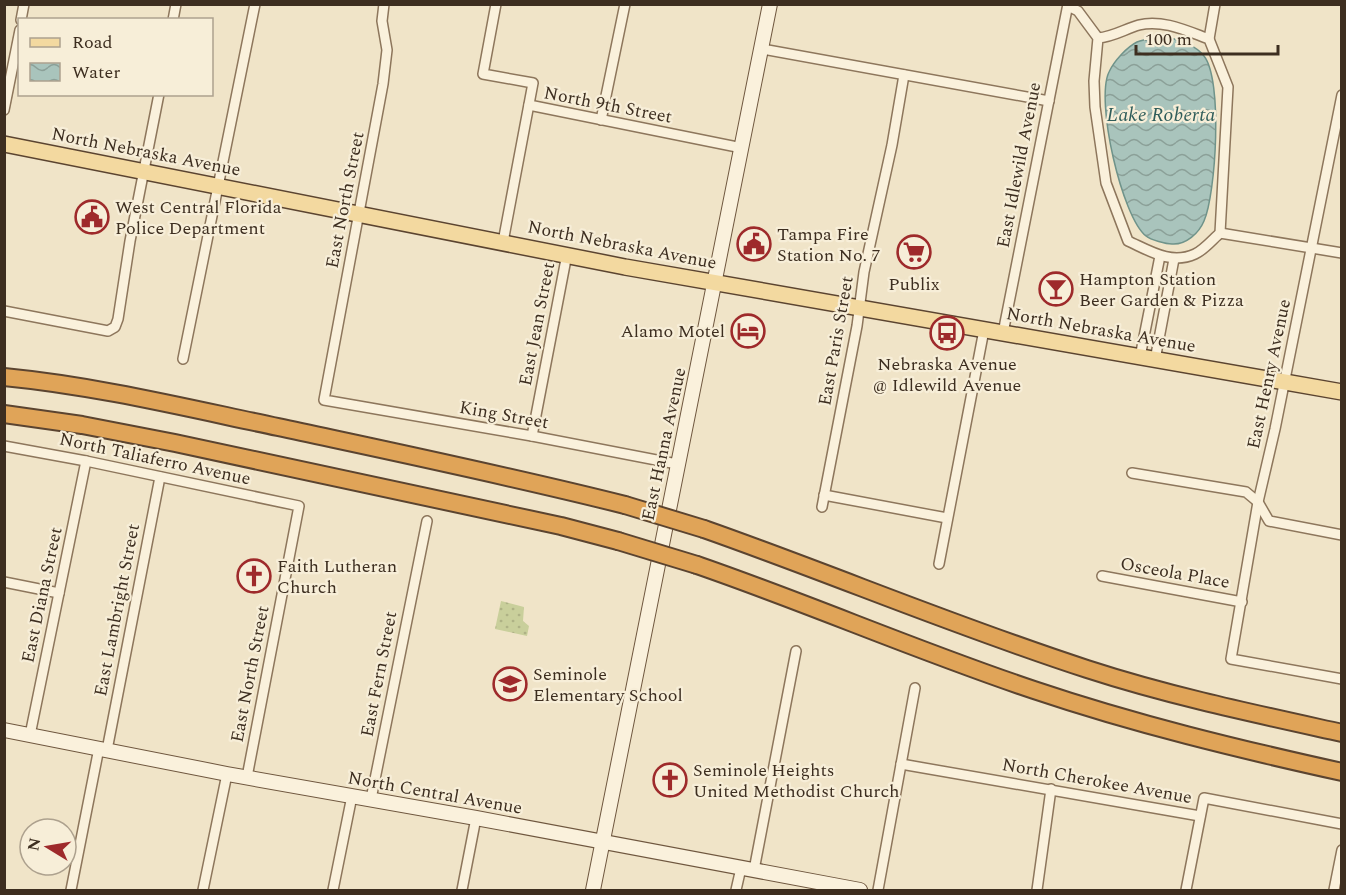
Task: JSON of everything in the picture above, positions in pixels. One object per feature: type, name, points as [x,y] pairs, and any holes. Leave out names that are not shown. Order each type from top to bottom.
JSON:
[{"type":"highway","points":[[4,377],[53,383],[185,408],[527,480],[625,505],[704,529],[809,566],[985,634],[1089,670],[1200,701],[1341,733]]},
{"type":"highway","points":[[4,414],[82,425],[175,443],[561,526],[618,541],[697,565],[968,667],[1082,706],[1180,735],[1341,772]]},
{"type":"main road","name":"North Nebraska Avenue","points":[[4,144],[715,283],[1341,392]]},
{"type":"street","points":[[183,359],[255,4]]},
{"type":"street","name":"East North Street","points":[[324,400],[383,84],[387,50],[382,21],[384,4]]},
{"type":"street","name":"North 9th Street","points":[[496,4],[483,74],[533,83],[529,105],[742,148]]},
{"type":"street","points":[[601,120],[625,4]]},
{"type":"street","name":"East Hanna Avenue","points":[[593,891],[770,4]]},
{"type":"street","points":[[1068,5],[1078,11],[1098,38],[1094,81],[1095,107],[1106,183],[1128,241],[1160,256],[1174,259],[1196,254],[1220,233],[1228,87],[1209,39],[1215,4]]},
{"type":"street","name":"East Idlewild Avenue","points":[[1003,333],[1068,5]]},
{"type":"street","points":[[1098,38],[1108,37],[1140,24],[1164,24],[1209,39]]},
{"type":"street","points":[[4,110],[18,40]]},
{"type":"street","points":[[762,50],[1048,101]]},
{"type":"street","name":"East Paris Street","points":[[822,507],[904,75]]},
{"type":"street","name":"East Henry Avenue","points":[[1341,95],[1312,248],[1258,502],[1231,659],[1341,679]]},
{"type":"street","points":[[4,311],[108,331],[115,327],[159,96]]},
{"type":"street","points":[[502,242],[529,105]]},
{"type":"street","points":[[1220,233],[1341,252]]},
{"type":"street","name":"East Jean Street","points":[[532,436],[567,255]]},
{"type":"street","points":[[1148,358],[1160,256]]},
{"type":"street","points":[[1148,358],[1174,259]]},
{"type":"street","points":[[939,564],[984,330]]},
{"type":"street","name":"King Street","points":[[324,400],[677,464]]},
{"type":"street","name":"North Taliaferro Avenue","points":[[4,447],[86,461],[299,506]]},
{"type":"street","name":"East Diana Street","points":[[30,735],[86,461]]},
{"type":"street","points":[[1132,473],[1246,492],[1258,502],[1269,521],[1341,535]]},
{"type":"street","name":"East Lambright Street","points":[[71,891],[160,477]]},
{"type":"street","points":[[824,495],[948,518]]},
{"type":"street","name":"East North Street","points":[[247,777],[299,506]]},
{"type":"street","name":"East Fern Street","points":[[371,799],[427,521]]},
{"type":"street","name":"Osceola Place","points":[[1102,576],[1242,602]]},
{"type":"street","points":[[4,582],[59,592]]},
{"type":"street","points":[[736,891],[747,869],[796,651]]},
{"type":"street","points":[[878,891],[915,688]]},
{"type":"street","name":"North Central Avenue","points":[[4,730],[227,774],[476,818],[860,891]]},
{"type":"street","name":"North Cherokee Avenue","points":[[902,764],[1200,816],[1204,798],[1341,824]]},
{"type":"street","points":[[203,891],[227,774]]},
{"type":"street","points":[[1036,891],[1051,789]]},
{"type":"street","points":[[333,891],[352,796]]},
{"type":"street","points":[[1186,891],[1200,816]]},
{"type":"street","points":[[462,891],[476,818]]},
{"type":"street","points":[[1334,891],[1341,850]]},
{"type":"green space","points":[[501,601],[524,607],[523,621],[529,626],[527,636],[495,629]]},
{"type":"water","name":"Lake Roberta","points":[[1164,36],[1191,45],[1204,56],[1210,69],[1216,111],[1212,187],[1204,221],[1191,237],[1177,244],[1151,239],[1137,225],[1128,206],[1113,158],[1106,107],[1109,72],[1117,59],[1137,42]]},
{"type":"place","name":"West Central Florida Police Department","points":[[92,217]]},
{"type":"place","name":"Tampa Fire Station No. 7","points":[[754,244]]},
{"type":"place","name":"Publix","points":[[914,252]]},
{"type":"place","name":"Hampton Station Beer Garden & Pizza","points":[[1056,289]]},
{"type":"place","name":"Alamo Motel","points":[[748,331]]},
{"type":"place","name":"Nebraska Avenue @ Idlewild Avenue","points":[[947,333]]},
{"type":"place","name":"Faith Lutheran Church","points":[[254,576]]},
{"type":"place","name":"Seminole Elementary School","points":[[510,684]]},
{"type":"place","name":"Seminole Heights United Methodist Church","points":[[670,780]]}]
